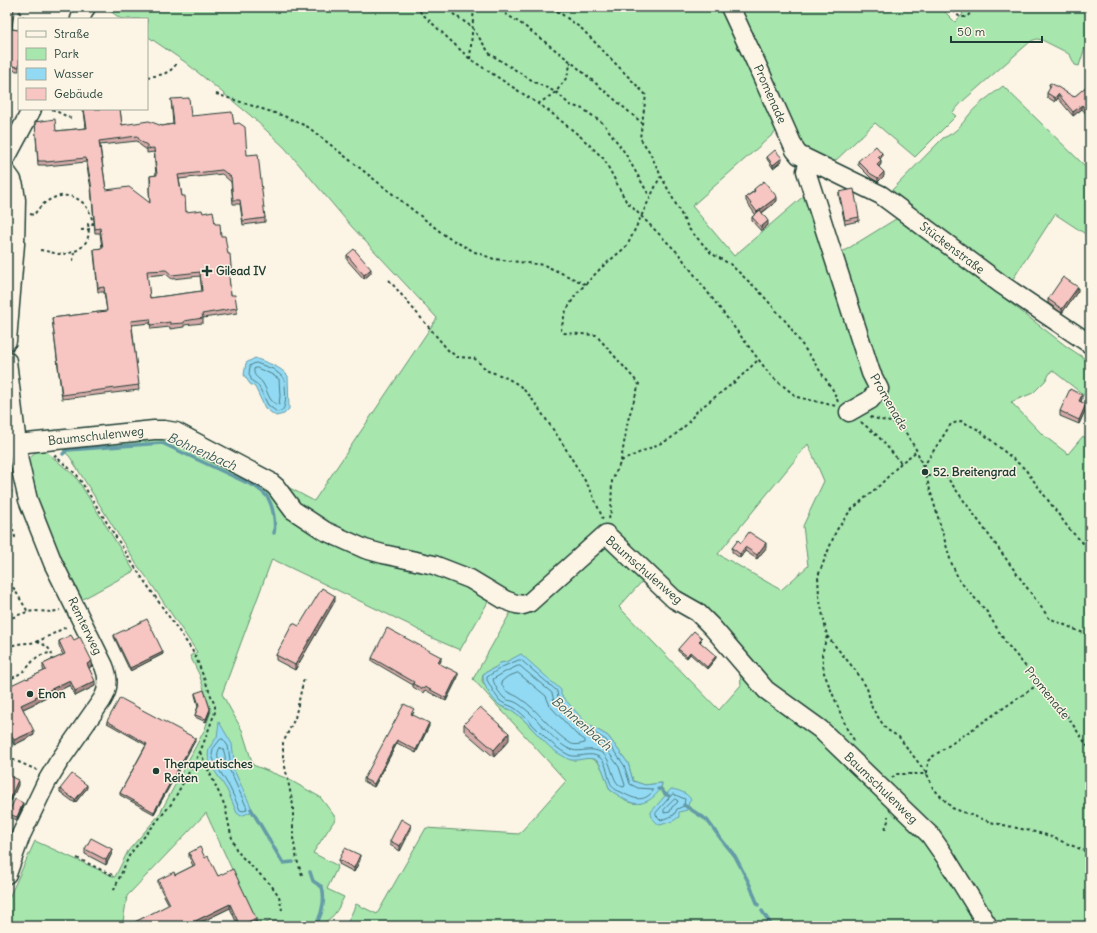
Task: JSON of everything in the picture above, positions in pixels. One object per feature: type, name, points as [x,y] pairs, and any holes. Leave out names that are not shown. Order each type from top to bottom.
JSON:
[{"type":"street","points":[[80,18],[86,7]]},
{"type":"street","name":"Promenade","points":[[730,7],[795,150],[799,155],[809,161],[806,171],[871,373],[879,389]]},
{"type":"street","points":[[7,156],[31,110]]},
{"type":"street","name":"Stückenstraße","points":[[809,161],[881,195],[1001,284],[1090,344]]},
{"type":"street","points":[[7,173],[12,180],[16,200],[7,341]]},
{"type":"street","name":"Remterweg","points":[[7,361],[23,482],[32,512],[42,532],[53,563],[106,670],[108,685],[102,700],[50,775],[32,810],[7,874]]},
{"type":"street","points":[[844,409],[870,400],[879,389]]},
{"type":"street","name":"Baumschulenweg","points":[[17,444],[154,430],[176,432],[269,481],[276,487],[293,510],[325,531],[365,549],[441,568],[470,579],[506,600],[516,604],[523,605],[529,603],[606,534],[674,599],[696,612],[712,627],[766,690],[820,729],[930,835],[988,926]]},
{"type":"path","points":[[16,7],[24,18]]},
{"type":"path","points":[[415,7],[470,60],[549,111],[581,137],[604,160],[626,201],[678,253],[771,376],[797,397],[902,425]]},
{"type":"path","points":[[443,7],[472,27],[490,54],[538,84],[556,92],[570,105],[583,110],[604,124],[625,153],[650,198]]},
{"type":"path","points":[[470,60],[474,7]]},
{"type":"path","points":[[495,7],[571,62],[642,123]]},
{"type":"path","points":[[552,7],[582,28],[646,95],[640,138],[649,151],[660,176],[689,229],[712,254],[730,264],[759,291],[788,324],[833,390],[844,409],[878,436],[901,463]]},
{"type":"path","points":[[948,7],[960,17],[967,17],[975,7]]},
{"type":"path","points":[[538,104],[556,92],[567,78],[571,62]]},
{"type":"path","points":[[148,77],[171,71],[177,63]]},
{"type":"path","points":[[216,94],[263,108],[308,127],[448,237],[475,252],[494,259],[544,265],[585,285]]},
{"type":"path","points":[[54,110],[72,119]]},
{"type":"path","points":[[606,534],[611,511],[612,481],[621,461],[628,420],[638,384],[596,335],[564,333],[561,330],[565,313],[576,294],[602,267],[627,246],[660,176]]},
{"type":"path","points":[[16,214],[34,214],[41,205],[53,197],[72,196],[84,204],[92,218],[93,224],[88,224],[90,229],[87,241],[74,252],[60,254],[40,250]]},
{"type":"path","points":[[81,230],[90,229]]},
{"type":"path","points":[[73,262],[74,252]]},
{"type":"path","points":[[389,280],[448,350],[457,357],[474,358],[488,372],[503,376],[519,385],[530,396],[561,441],[590,489],[603,518],[606,534]]},
{"type":"path","points":[[621,461],[670,439],[686,425],[698,410],[736,381],[758,360]]},
{"type":"path","name":"Promenade","points":[[879,389],[917,451],[926,476],[951,562],[959,580],[987,612],[1006,643],[1067,716],[1090,750]]},
{"type":"path","points":[[923,467],[951,424],[961,421],[978,430],[1025,469],[1070,530],[1090,550]]},
{"type":"path","points":[[44,442],[50,451],[77,475],[197,660],[212,699],[215,712],[200,752],[172,802],[130,854],[113,892]]},
{"type":"path","points":[[856,742],[847,729],[824,673],[822,654],[826,636],[819,596],[818,576],[836,531],[850,511],[880,485],[901,463],[917,451]]},
{"type":"path","points":[[926,476],[946,476],[1049,618],[1090,636]]},
{"type":"path","points":[[7,506],[15,537],[7,542]]},
{"type":"path","points":[[7,577],[28,612]]},
{"type":"path","points":[[7,620],[21,614],[36,611],[50,613],[58,611],[78,612]]},
{"type":"path","points":[[37,642],[78,612]]},
{"type":"path","points":[[826,636],[860,677],[867,688],[872,708],[886,729],[899,737],[927,774],[933,788],[952,808],[990,822],[1044,834],[1090,853]]},
{"type":"path","points":[[7,648],[11,645],[25,642],[37,642],[44,644],[52,653],[52,662]]},
{"type":"path","points":[[7,681],[17,676],[40,655],[52,653]]},
{"type":"path","points":[[302,875],[297,860],[293,838],[293,805],[283,757],[283,744],[295,718],[304,678]]},
{"type":"path","points":[[927,774],[928,761],[932,757],[1040,683]]},
{"type":"path","points":[[200,752],[225,806],[231,835],[236,849],[242,857],[271,885],[279,896],[282,910]]},
{"type":"path","points":[[7,757],[50,775]]},
{"type":"path","points":[[881,787],[896,774],[927,774]]},
{"type":"path","points":[[78,858],[112,875]]},
{"type":"green space","points":[[105,7],[940,7],[955,22],[963,14],[956,7],[1090,7],[1090,32],[1079,66],[1075,65],[1070,55],[1064,51],[1042,40],[1037,39],[1031,41],[964,100],[952,113],[956,116],[915,157],[875,123],[832,164],[804,148],[779,129],[692,206],[734,256],[806,194],[839,254],[899,217],[1066,346],[1090,362],[1090,399],[1052,370],[1045,381],[1033,393],[1011,402],[1043,435],[1068,454],[1083,436],[1090,442],[1090,926],[346,926],[356,904],[377,914],[426,828],[519,834],[566,781],[473,679],[512,610],[528,600],[383,550],[304,512],[292,500],[288,487],[314,501],[437,318],[352,227],[285,148],[250,115],[185,62],[148,37],[148,18],[120,18]],"holes":[[[808,444],[824,481],[803,526],[808,566],[781,590],[718,554]],[[647,576],[717,640],[740,674],[741,685],[719,710],[619,607]],[[521,655],[587,724],[608,736],[628,763],[633,781],[645,785],[662,783],[661,789],[641,803],[632,803],[610,790],[603,770],[593,759],[588,758],[572,760],[543,740],[512,710],[504,708],[498,704],[482,681],[483,674],[500,663],[506,662]]]},
{"type":"green space","points":[[1003,86],[1086,167],[1090,163],[1090,237],[1055,214],[1011,282],[891,191],[943,138],[961,126],[985,99]]},
{"type":"green space","points":[[175,437],[260,478],[286,509],[481,589],[488,602],[460,650],[432,638],[408,624],[272,559],[222,694],[242,730],[253,765],[288,779],[320,797],[336,818],[313,853],[338,866],[327,889],[344,897],[340,906],[328,920],[318,923],[271,921],[258,926],[206,813],[127,896],[123,922],[125,926],[7,926],[7,902],[35,841],[115,877],[128,851],[159,815],[205,729],[211,711],[199,674],[190,656],[197,652],[137,565],[70,457],[58,445]]},
{"type":"green space","points":[[42,448],[76,477],[134,571],[81,600],[37,503],[27,465],[33,455]]},
{"type":"water","points":[[255,358],[277,367],[288,376],[289,409],[284,414],[276,416],[265,408],[255,387],[250,384],[244,375],[246,363]]},
{"type":"water","points":[[521,654],[561,690],[561,695],[587,724],[608,736],[628,763],[633,781],[645,785],[662,783],[658,792],[651,799],[642,803],[633,803],[624,799],[610,790],[602,769],[596,760],[590,758],[570,760],[566,758],[549,747],[520,716],[497,703],[487,690],[483,674],[500,663],[506,662]]},
{"type":"water","points":[[219,722],[232,744],[234,770],[253,811],[241,816],[237,813],[227,790],[211,765],[208,756],[209,748],[217,737]]},
{"type":"water","points":[[671,789],[680,791],[691,800],[687,810],[679,812],[679,817],[673,821],[660,825],[656,823],[651,812]]},
{"type":"building","points":[[7,7],[14,8],[11,29],[18,30],[18,67],[7,65]]},
{"type":"building","points":[[1051,83],[1074,97],[1090,84],[1090,114],[1082,105],[1073,112],[1058,94],[1055,98],[1047,93],[1051,86],[1049,84]]},
{"type":"building","points":[[189,98],[191,116],[232,112],[234,124],[239,123],[245,127],[247,155],[258,154],[265,218],[243,221],[240,200],[233,200],[231,177],[222,170],[178,175],[182,196],[185,196],[186,212],[202,210],[203,213],[213,211],[215,224],[220,224],[221,236],[225,236],[228,254],[230,254],[231,266],[228,267],[231,295],[235,295],[237,308],[202,314],[203,318],[184,321],[184,323],[170,324],[170,322],[151,325],[150,319],[131,321],[139,385],[62,395],[52,318],[107,311],[104,287],[98,288],[94,249],[103,248],[100,228],[95,229],[91,183],[86,158],[46,162],[38,161],[35,122],[55,119],[56,131],[87,128],[84,110],[120,110],[122,125],[149,121],[162,126],[174,124],[171,99]],"holes":[[[137,136],[140,141],[147,145],[147,149],[154,148],[157,175],[150,176],[150,203],[129,187],[106,190],[99,141]],[[166,270],[172,275],[200,272],[202,291],[150,298],[147,271]]]},
{"type":"building","points":[[876,146],[882,153],[878,157],[881,160],[877,165],[884,172],[878,178],[871,174],[858,161]]},
{"type":"building","points":[[775,150],[782,158],[773,165],[767,157]]},
{"type":"building","points":[[764,181],[777,197],[757,212],[746,197],[755,191],[754,189]]},
{"type":"building","points":[[854,189],[859,217],[845,220],[839,192]]},
{"type":"building","points":[[760,210],[768,221],[761,227],[752,217]]},
{"type":"building","points":[[354,249],[371,269],[364,275],[347,255]]},
{"type":"building","points":[[1063,277],[1078,287],[1062,309],[1048,299]]},
{"type":"building","points":[[1070,389],[1082,395],[1079,401],[1086,404],[1079,420],[1060,411]]},
{"type":"building","points":[[749,532],[766,543],[757,555],[745,547],[740,554],[732,548],[738,540],[741,543]]},
{"type":"building","points":[[7,587],[12,595],[7,598]]},
{"type":"building","points":[[322,588],[335,596],[295,665],[276,655],[293,623],[299,626]]},
{"type":"building","points":[[147,619],[163,652],[130,668],[114,635]]},
{"type":"building","points":[[387,628],[441,657],[438,663],[458,673],[446,698],[425,687],[423,689],[413,684],[414,682],[372,658]]},
{"type":"building","points":[[694,631],[702,638],[699,641],[716,656],[707,667],[690,652],[687,656],[678,649]]},
{"type":"building","name":"Enon","points":[[71,635],[74,640],[80,637],[92,661],[87,664],[95,681],[75,691],[70,680],[21,705],[34,731],[14,740],[7,726],[7,687],[46,670],[43,664],[65,654],[59,641]]},
{"type":"building","points":[[204,690],[210,709],[206,719],[195,715],[199,705],[195,693]]},
{"type":"building","name":"Therapeutisches Reiten","points":[[120,698],[195,738],[154,812],[120,793],[147,744],[107,721]]},
{"type":"building","points":[[404,704],[414,709],[411,714],[429,723],[416,750],[397,740],[374,784],[364,779]]},
{"type":"building","points":[[480,707],[509,733],[494,750],[464,724]]},
{"type":"building","points":[[72,774],[87,785],[75,800],[60,789]]},
{"type":"building","points":[[7,775],[18,780],[11,796],[7,795]]},
{"type":"building","points":[[15,799],[23,803],[17,817],[8,814]]},
{"type":"building","points":[[401,819],[411,825],[400,846],[390,841]]},
{"type":"building","points":[[91,838],[112,849],[106,860],[85,849]]},
{"type":"building","points":[[200,847],[205,858],[208,856],[218,876],[233,869],[256,918],[240,926],[230,904],[185,926],[135,926],[133,923],[170,904],[158,880],[174,872],[175,875],[195,865],[189,853]]},
{"type":"building","points":[[345,848],[360,855],[354,868],[339,860]]},
{"type":"waterway","name":"Bohnenbach","points":[[63,454],[67,450],[162,443],[256,487],[263,492],[268,498],[273,510],[275,524],[274,533]]},
{"type":"waterway","name":"Bohnenbach","points":[[658,789],[661,789],[669,796]]},
{"type":"waterway","name":"Bohnenbach","points":[[684,805],[707,820],[735,856],[749,883],[758,905]]},
{"type":"waterway","name":"Bohnenbach","points":[[251,809],[283,863],[293,862]]},
{"type":"waterway","name":"Bohnenbach","points":[[310,872],[313,881],[322,887],[323,891],[323,904],[318,921]]},
{"type":"waterway","name":"Bohnenbach","points":[[762,911],[772,926]]},
{"type":"place","name":"Gilead IV","points":[[207,271]]},
{"type":"place","name":"52. Breitengrad","points":[[925,472]]},
{"type":"place","name":"Enon","points":[[30,694]]},
{"type":"place","name":"Therapeutisches Reiten","points":[[156,771]]}]
